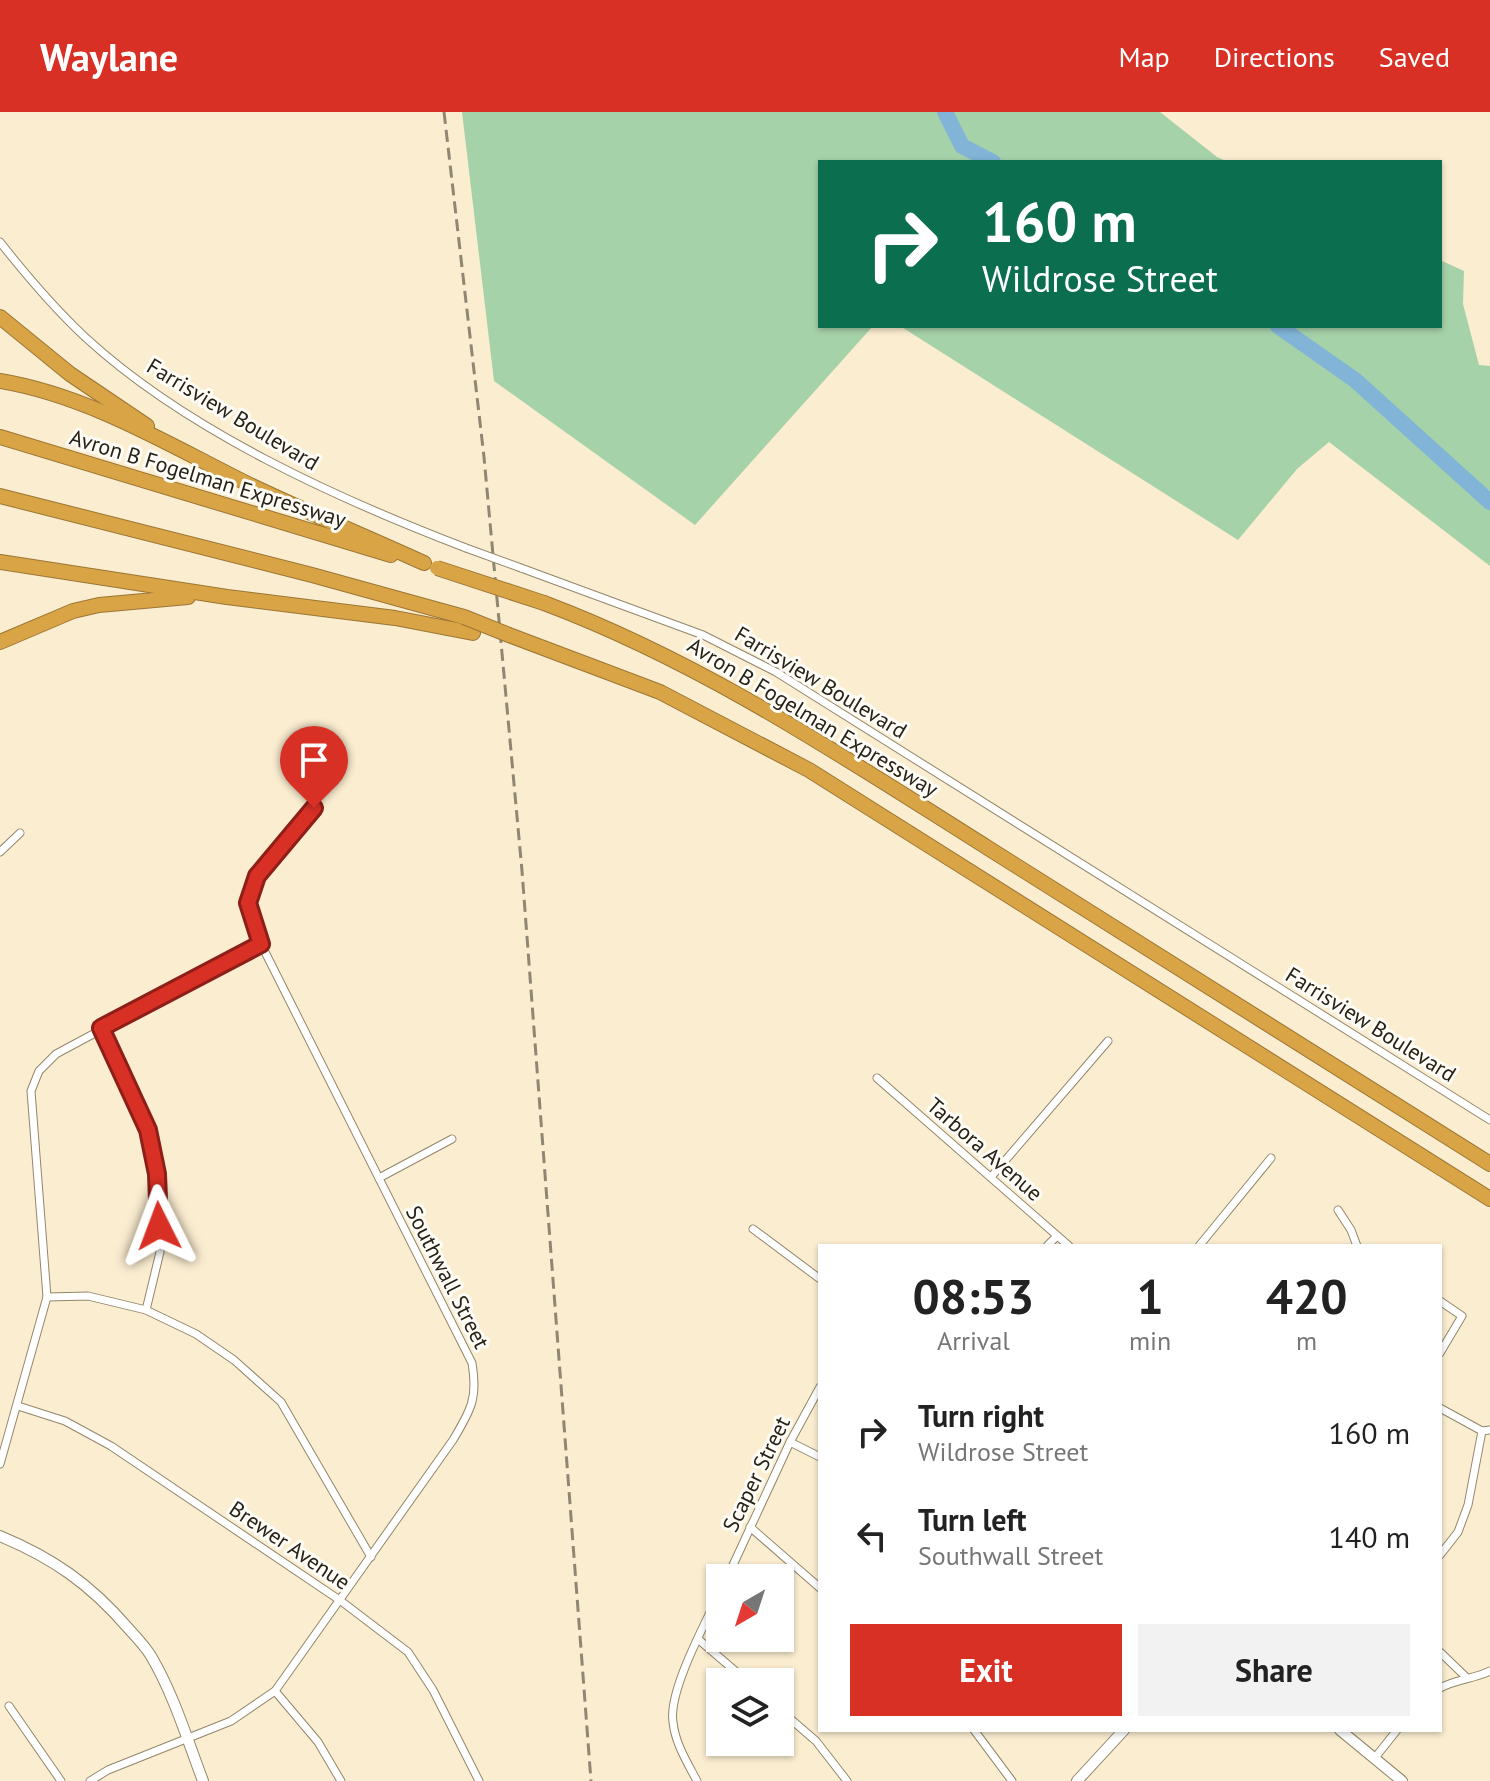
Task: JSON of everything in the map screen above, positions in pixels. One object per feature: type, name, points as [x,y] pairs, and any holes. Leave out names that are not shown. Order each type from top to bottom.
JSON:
[{"type":"highway","points":[[0,317],[101,396],[184,450]]},
{"type":"highway","points":[[0,381],[47,390],[68,398],[184,450],[254,487],[431,566]]},
{"type":"highway","name":"Avron B Fogelman Expressway","points":[[0,437],[360,548],[431,566],[600,624],[716,681],[841,755],[1490,1164]]},
{"type":"highway","points":[[0,496],[464,617],[660,692],[809,770],[1490,1199]]},
{"type":"highway","points":[[0,562],[227,597],[395,618],[473,633],[509,635]]},
{"type":"highway","points":[[0,569],[133,582]]},
{"type":"highway","points":[[0,642],[73,611],[99,605],[173,597],[227,597]]},
{"type":"main road","points":[[0,1536],[32,1549],[70,1571],[109,1606],[149,1653],[170,1692],[203,1781]]},
{"type":"main road","points":[[1077,1781],[1122,1732]]},
{"type":"main road","points":[[1342,1732],[1402,1781]]},
{"type":"street","name":"Farrisview Boulevard","points":[[0,242],[85,337],[124,370],[183,410],[285,469],[358,505],[703,635],[776,672],[1490,1120]]},
{"type":"street","name":"Southwall Street","points":[[90,1781],[108,1770],[231,1721],[275,1691],[341,1601],[471,1411],[476,1388],[472,1363],[261,944],[248,903],[257,876],[314,808]]},
{"type":"street","points":[[0,852],[20,833]]},
{"type":"street","points":[[0,1464],[47,1297],[31,1091],[39,1071],[56,1054],[101,1028],[261,944]]},
{"type":"street","points":[[101,1028],[148,1130],[157,1174],[160,1252],[146,1310]]},
{"type":"street","points":[[991,1177],[1108,1041]]},
{"type":"street","name":"Tarbora Avenue","points":[[877,1078],[1067,1244]]},
{"type":"street","points":[[379,1178],[452,1139]]},
{"type":"street","points":[[1201,1244],[1271,1158]]},
{"type":"street","points":[[1338,1210],[1356,1244]]},
{"type":"street","points":[[753,1229],[818,1278]]},
{"type":"street","points":[[1049,1244],[1057,1236]]},
{"type":"street","points":[[47,1297],[88,1296],[146,1310],[196,1334],[234,1360],[281,1402],[371,1557]]},
{"type":"street","points":[[1442,1302],[1462,1316],[1442,1350]]},
{"type":"street","name":"Scaper Street","points":[[733,1564],[790,1442],[818,1391]]},
{"type":"street","name":"Brewer Avenue","points":[[18,1406],[65,1421],[111,1446],[341,1601],[408,1652],[433,1690],[479,1781]]},
{"type":"street","points":[[1442,1409],[1486,1430],[1468,1505],[1458,1532],[1442,1552]]},
{"type":"street","points":[[790,1442],[818,1456]]},
{"type":"street","points":[[750,1527],[818,1586]]},
{"type":"street","points":[[697,1781],[674,1732],[672,1718],[676,1695],[706,1622]]},
{"type":"street","points":[[698,1639],[732,1668]]},
{"type":"street","points":[[1442,1654],[1466,1677]]},
{"type":"street","points":[[1442,1687],[1490,1671]]},
{"type":"street","points":[[275,1691],[318,1742],[341,1781]]},
{"type":"street","points":[[9,1706],[61,1781]]},
{"type":"street","points":[[794,1722],[816,1741],[847,1781]]},
{"type":"street","points":[[975,1732],[1012,1781]]},
{"type":"street","points":[[1374,1759],[1395,1732]]},
{"type":"green space","points":[[462,112],[1160,112],[1224,160],[818,160],[818,328],[871,328],[695,525],[494,381]]},
{"type":"green space","points":[[1442,261],[1464,271],[1463,304],[1479,365],[1490,366],[1490,566],[1329,442],[1297,469],[1238,540],[903,328],[1442,328]]},
{"type":"waterway","points":[[945,112],[962,146],[989,160]]},
{"type":"waterway","points":[[1281,328],[1355,380],[1490,502]]},
{"type":"railway","points":[[444,112],[484,457],[522,871],[591,1781]]},
{"type":"route","points":[[159,1226],[157,1174],[148,1130],[101,1028],[261,944],[248,903],[257,876],[314,808]]}]
